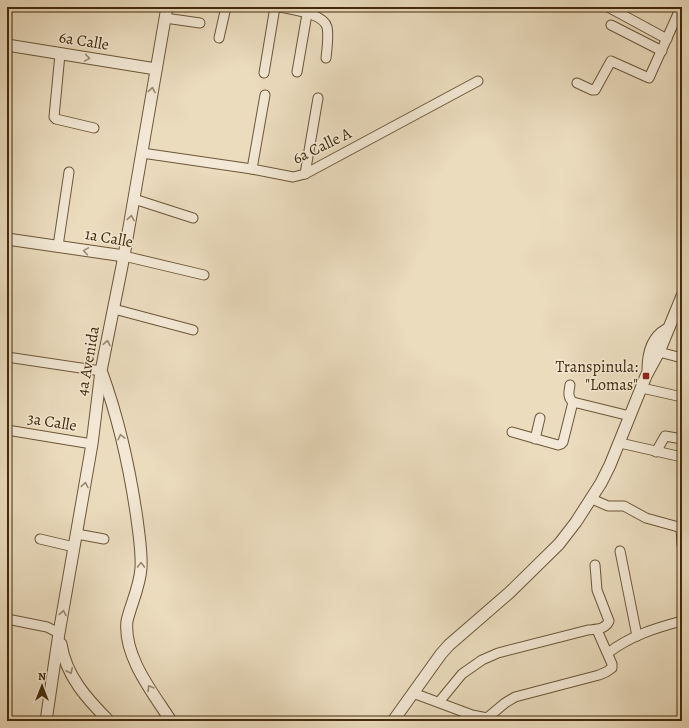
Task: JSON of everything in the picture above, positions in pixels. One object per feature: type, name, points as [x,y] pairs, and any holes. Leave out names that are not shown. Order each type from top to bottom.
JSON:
[{"type":"street","points":[[219,38],[226,7]]},
{"type":"street","points":[[264,73],[275,7]]},
{"type":"street","points":[[280,7],[322,19],[327,26],[326,58]]},
{"type":"street","points":[[608,7],[667,39]]},
{"type":"street","points":[[577,82],[592,90],[595,90],[612,61],[649,78],[662,51],[679,8]]},
{"type":"street","points":[[166,12],[200,24]]},
{"type":"street","name":"4a Avenida","points":[[46,721],[92,444],[102,371],[124,256],[166,12]]},
{"type":"street","points":[[297,72],[307,14]]},
{"type":"street","points":[[610,25],[662,51]]},
{"type":"street","name":"6a Calle","points":[[7,45],[156,69]]},
{"type":"street","points":[[60,54],[54,117],[56,119],[94,128]]},
{"type":"street","name":"6a Calle A","points":[[142,152],[293,177],[305,174],[478,81]]},
{"type":"street","points":[[252,169],[265,95]]},
{"type":"street","points":[[305,174],[318,98]]},
{"type":"street","points":[[58,246],[69,172]]},
{"type":"street","points":[[134,199],[193,218]]},
{"type":"street","name":"1a Calle","points":[[7,239],[124,256],[204,275]]},
{"type":"street","points":[[648,373],[648,359],[651,350],[659,335],[678,317],[682,296]]},
{"type":"street","points":[[114,308],[193,330]]},
{"type":"street","points":[[392,721],[441,654],[509,593],[559,544],[576,522],[601,483],[620,443],[648,373],[659,352],[667,329]]},
{"type":"street","points":[[659,352],[682,358]]},
{"type":"street","points":[[7,357],[102,371],[112,400],[127,465],[136,511],[140,544],[140,574],[126,629],[128,643],[137,665],[171,721]]},
{"type":"street","points":[[512,432],[558,445],[563,443],[572,402],[569,394],[570,385]]},
{"type":"street","points":[[642,388],[682,397]]},
{"type":"street","points":[[572,402],[630,416]]},
{"type":"street","points":[[535,439],[540,418]]},
{"type":"street","name":"3a Calle","points":[[7,430],[92,444]]},
{"type":"street","points":[[656,452],[665,436],[682,439]]},
{"type":"street","points":[[620,443],[682,457]]},
{"type":"street","points":[[592,499],[609,506],[624,506],[646,518],[681,528],[682,545]]},
{"type":"street","points":[[77,534],[104,539]]},
{"type":"street","points":[[40,539],[74,547]]},
{"type":"street","points":[[620,551],[637,636]]},
{"type":"street","points":[[439,702],[462,674],[474,664],[489,656],[588,630],[597,630],[608,624],[609,621],[597,590],[595,565]]},
{"type":"street","points":[[7,619],[47,627],[60,633],[64,656],[75,681],[90,701],[109,721]]},
{"type":"street","points":[[608,654],[625,641],[682,621]]},
{"type":"street","points":[[413,693],[472,715],[487,718],[515,697],[606,672],[612,666],[597,630]]},
{"type":"place","name":"Transpinula: \"Lomas\"","points":[[646,376]]}]
